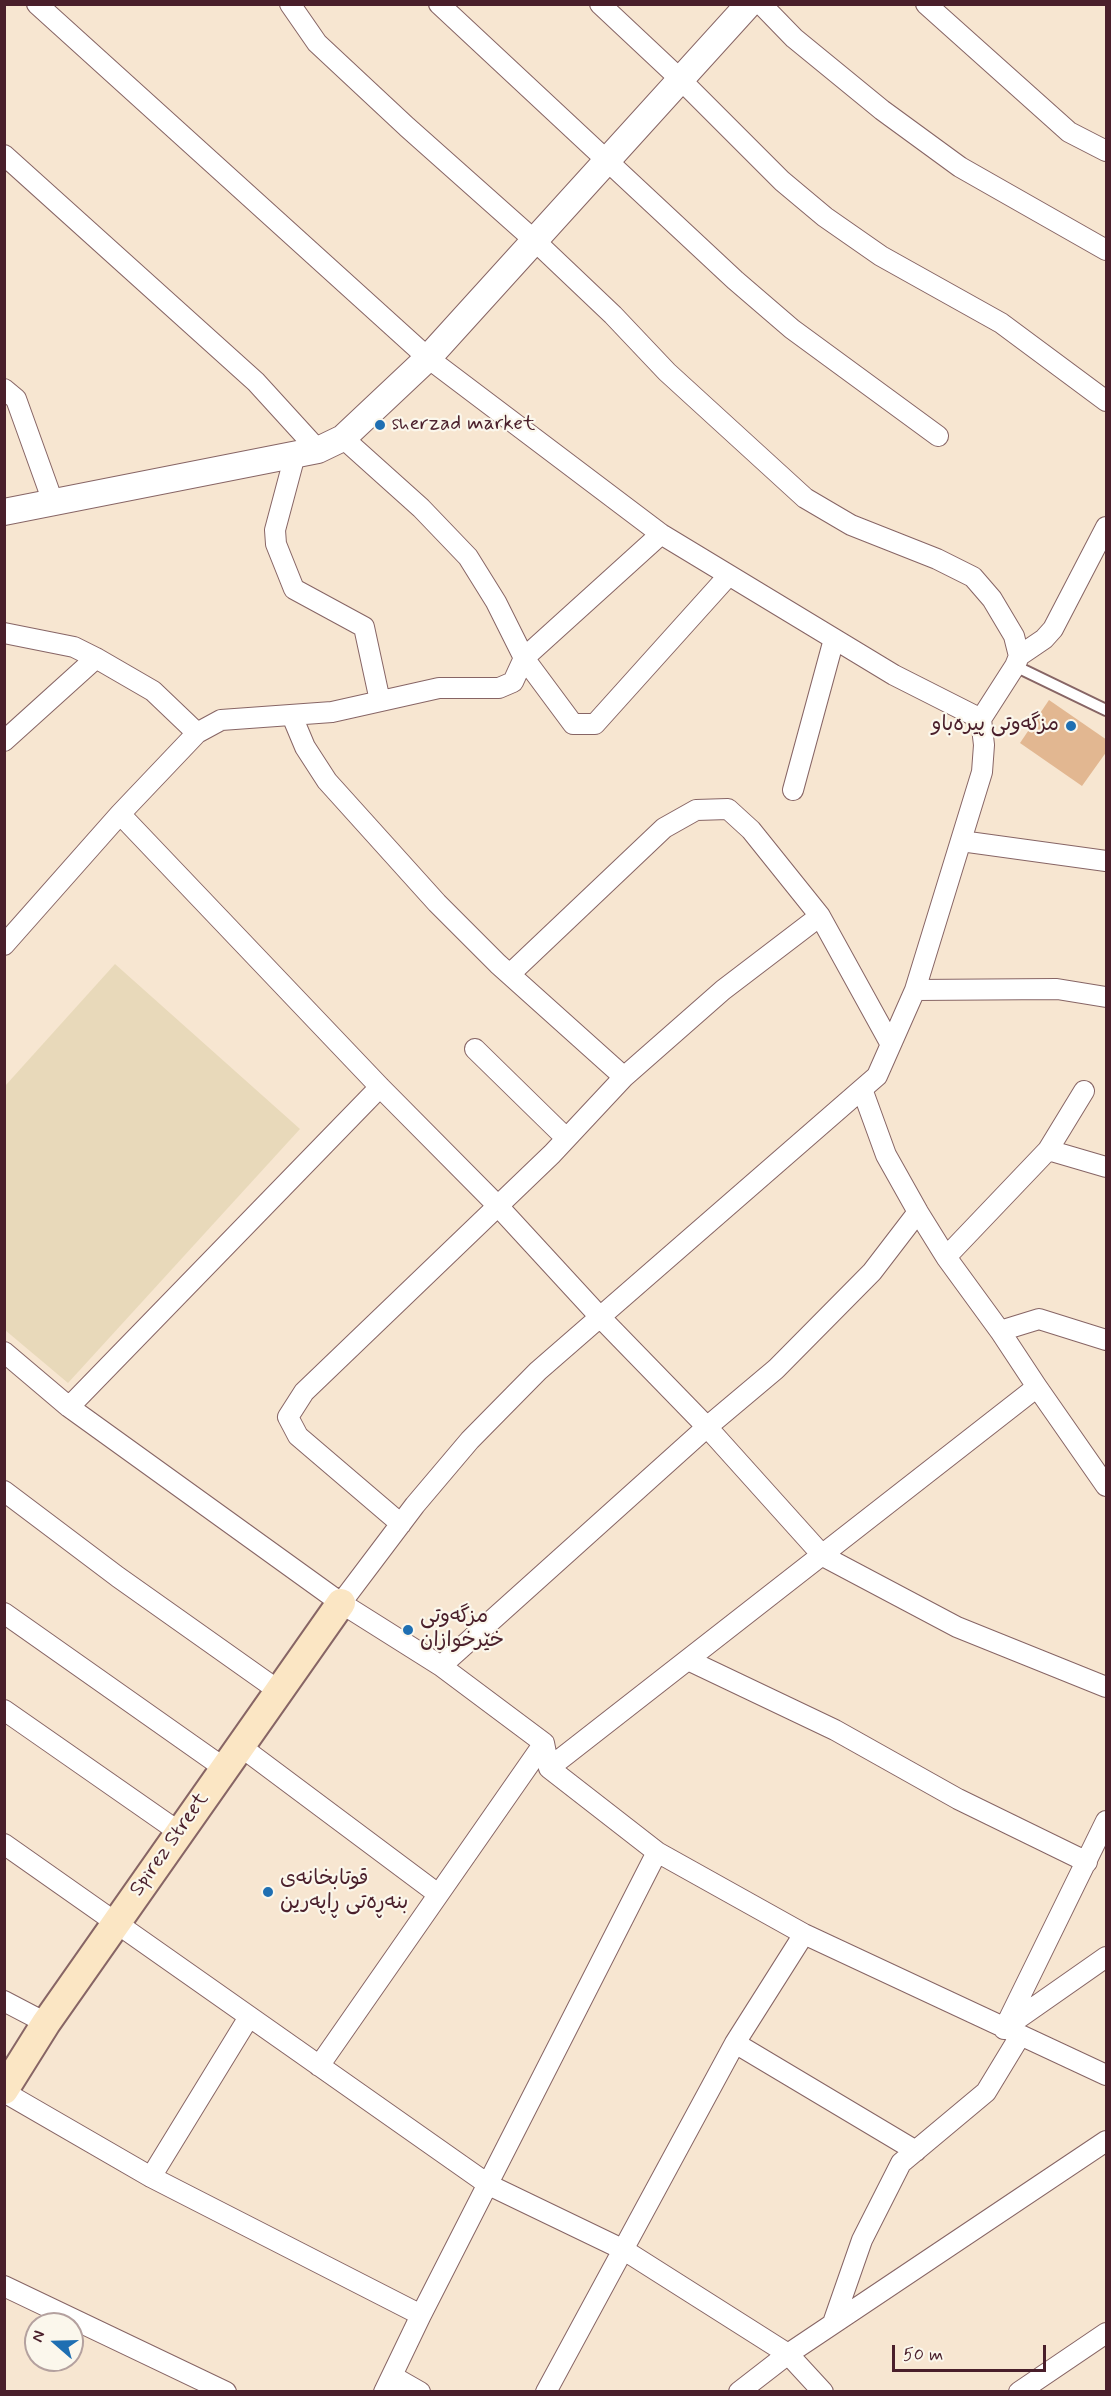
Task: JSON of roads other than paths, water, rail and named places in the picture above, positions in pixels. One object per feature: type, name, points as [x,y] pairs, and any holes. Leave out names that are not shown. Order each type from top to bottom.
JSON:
[{"type":"main road","name":"Spirez Street","points":[[4,2091],[46,2023],[341,1603]]},
{"type":"street","points":[[37,4],[428,358],[661,534],[894,675],[981,719]]},
{"type":"street","points":[[290,4],[317,43],[534,240],[613,315],[667,372],[805,498],[851,525],[937,559],[973,577],[992,599],[1014,636],[1017,661]]},
{"type":"street","points":[[439,4],[735,280],[792,329],[938,436]]},
{"type":"street","points":[[600,4],[680,79],[782,181],[825,217],[881,256],[1000,323],[1107,401]]},
{"type":"street","points":[[4,512],[307,452],[342,438],[428,358],[749,4]]},
{"type":"street","points":[[761,4],[794,38],[882,110],[960,167],[1107,250]]},
{"type":"street","points":[[926,4],[1069,132],[1107,151]]},
{"type":"street","points":[[4,155],[256,382],[307,452]]},
{"type":"street","points":[[4,389],[16,399],[53,502]]},
{"type":"street","points":[[342,438],[421,508],[468,557],[496,602],[524,658],[573,724],[595,724],[729,575]]},
{"type":"street","points":[[307,452],[275,530],[276,544],[294,589],[364,627],[380,702]]},
{"type":"street","points":[[341,1603],[400,1524],[470,1440],[538,1371],[877,1076],[915,990],[982,772],[984,745],[981,719],[1017,661],[1053,629],[1107,527]]},
{"type":"street","points":[[4,945],[120,814],[197,733],[221,720],[332,712],[439,688],[499,688],[513,682],[524,658],[661,534]]},
{"type":"street","points":[[4,633],[74,647],[96,658],[153,691],[197,733]]},
{"type":"street","points":[[793,790],[834,639]]},
{"type":"street","points":[[4,741],[96,658]]},
{"type":"street","points":[[292,716],[305,747],[327,781],[437,903],[510,974],[624,1077]]},
{"type":"street","points":[[510,974],[664,828],[696,810],[728,809],[751,830],[820,916],[890,1043]]},
{"type":"street","points":[[120,814],[380,1087],[497,1205],[707,1428],[823,1556],[957,1627],[1107,1687]]},
{"type":"street","points":[[961,841],[1107,861]]},
{"type":"street","points":[[400,1524],[298,1436],[288,1417],[304,1392],[566,1138],[624,1077],[723,990],[820,916]]},
{"type":"street","points":[[915,990],[1057,988],[1107,997]]},
{"type":"street","points":[[475,1049],[566,1138]]},
{"type":"street","points":[[69,1407],[380,1087]]},
{"type":"street","points":[[861,1089],[886,1155],[918,1212],[946,1257],[1107,1486]]},
{"type":"street","points":[[946,1257],[1048,1150],[1084,1091]]},
{"type":"street","points":[[1048,1150],[1107,1167]]},
{"type":"street","points":[[441,1666],[776,1369],[872,1272],[918,1212]]},
{"type":"street","points":[[1000,1331],[1040,1319],[1107,1341]]},
{"type":"street","points":[[4,1352],[69,1407],[341,1603],[441,1666],[544,1743],[549,1768],[657,1852],[804,1934],[1107,2075]]},
{"type":"street","points":[[549,1768],[1037,1387]]},
{"type":"street","points":[[4,1491],[118,1577],[279,1691]]},
{"type":"street","points":[[4,1612],[232,1757],[438,1894]]},
{"type":"street","points":[[688,1660],[835,1730],[958,1799],[1087,1862]]},
{"type":"street","points":[[4,1710],[179,1832]]},
{"type":"street","points":[[318,2066],[544,1743]]},
{"type":"street","points":[[833,2324],[862,2240],[901,2163],[986,2092],[1107,1821]]},
{"type":"street","points":[[4,1844],[489,2185],[624,2250],[789,2354],[823,2391]]},
{"type":"street","points":[[420,2391],[388,2384],[657,1852]]},
{"type":"street","points":[[546,2391],[735,2043],[804,1934]]},
{"type":"street","points":[[1012,2032],[1107,1957]]},
{"type":"street","points":[[4,2001],[46,2023]]},
{"type":"street","points":[[151,2177],[249,2017]]},
{"type":"street","points":[[735,2043],[916,2151]]},
{"type":"street","points":[[4,2091],[151,2177],[421,2315]]},
{"type":"street","points":[[738,2391],[833,2324],[1107,2141]]},
{"type":"street","points":[[4,2286],[226,2391]]},
{"type":"street","points":[[1019,2391],[1107,2333]]},
{"type":"lane","points":[[1017,661],[1107,710]]},
{"type":"place","name":"sherzad market","points":[[380,425]]},
{"type":"place","name":"مزگەوتی پیرەباو","points":[[1071,726]]},
{"type":"place","name":"مزگەوتی خێرخوازان","points":[[408,1630]]},
{"type":"place","name":"قوتابخانەی بنەڕەتی ڕاپەرین","points":[[268,1892]]}]
